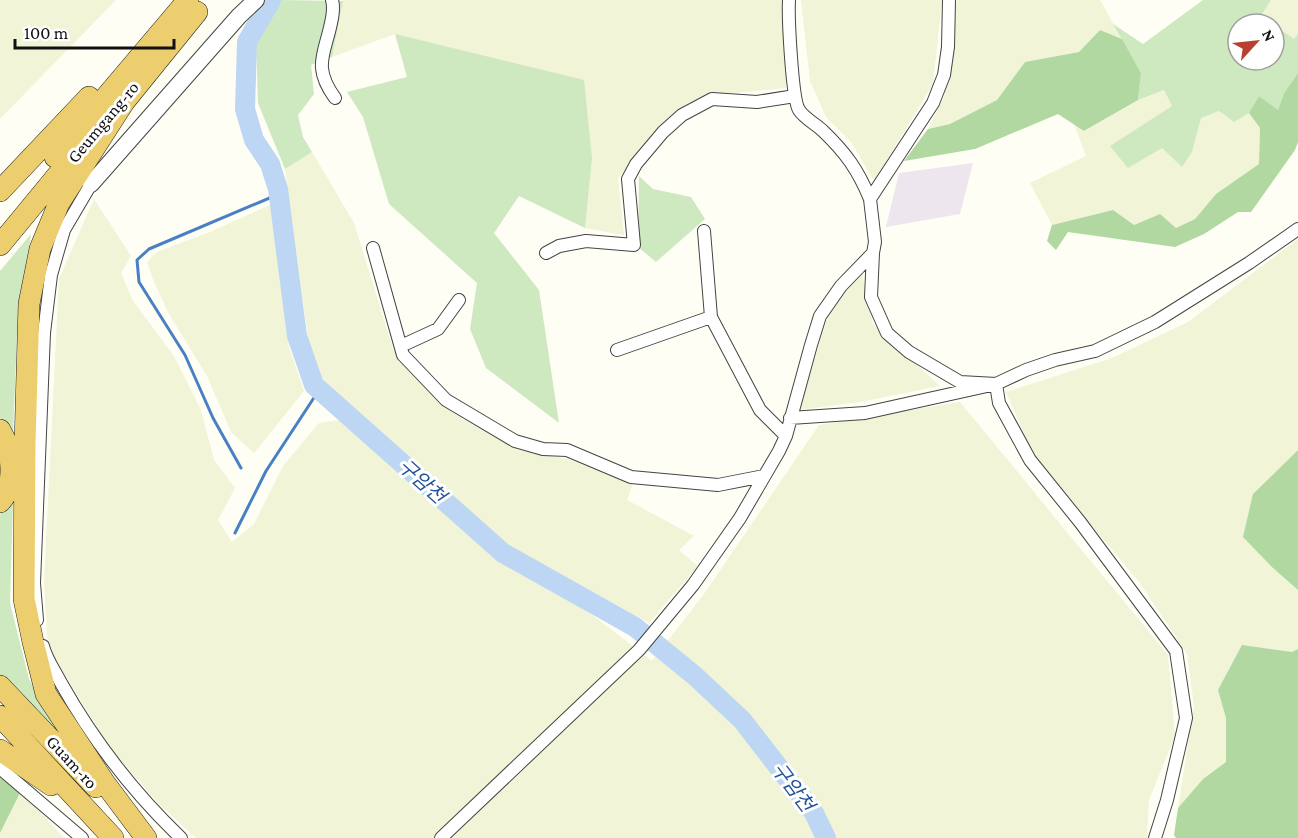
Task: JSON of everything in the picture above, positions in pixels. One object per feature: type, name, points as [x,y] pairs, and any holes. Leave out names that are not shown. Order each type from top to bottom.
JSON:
[{"type":"highway","points":[[0,191],[97,89],[195,4]]},
{"type":"highway","points":[[145,838],[104,782],[46,694],[33,642],[24,599],[24,443],[29,304],[40,249],[59,203],[124,102],[195,4]]},
{"type":"highway","name":"Geumgang-ro","points":[[0,224],[195,4]]},
{"type":"highway","name":"Geumgang-ro","points":[[0,245],[102,122],[195,4]]},
{"type":"highway","points":[[0,430],[9,444],[11,468],[8,493],[0,502]]},
{"type":"highway","name":"Guam-ro","points":[[0,686],[145,838]]},
{"type":"highway","name":"Guam-ro","points":[[0,716],[111,838]]},
{"type":"highway","points":[[0,750],[55,788],[111,838]]},
{"type":"street","points":[[332,0],[334,6],[331,23],[320,60],[326,86],[335,98]]},
{"type":"street","points":[[789,0],[788,21],[798,108],[848,157],[861,175],[870,199],[875,242],[871,297],[887,333],[909,352],[960,382],[996,384]]},
{"type":"street","points":[[870,199],[933,103],[944,75],[950,0]]},
{"type":"street","points":[[181,838],[154,812],[95,740],[44,652],[38,630],[34,583],[44,333],[51,275],[64,230],[91,184],[239,16],[254,2]]},
{"type":"street","points":[[546,253],[559,246],[586,241],[634,245],[628,179],[636,164],[656,140],[682,115],[712,99],[757,102],[795,96]]},
{"type":"street","points":[[790,418],[865,413],[996,384],[1055,360],[1095,351],[1155,322],[1298,229]]},
{"type":"street","points":[[704,231],[711,317],[760,410],[786,436]]},
{"type":"street","points":[[373,248],[403,356],[446,400],[514,441],[543,449],[567,450],[631,477],[718,485],[764,476]]},
{"type":"street","points":[[441,838],[639,650],[693,585],[740,518],[779,451],[786,436],[820,316],[841,286],[873,253]]},
{"type":"street","points":[[401,346],[438,329],[459,300]]},
{"type":"street","points":[[617,350],[711,317]]},
{"type":"street","points":[[996,384],[999,404],[1030,460],[1092,538],[1176,651],[1186,718],[1167,800],[1155,838]]},
{"type":"street","points":[[0,768],[82,838]]},
{"type":"shaded area","points":[[973,163],[960,214],[886,227],[899,173]]},
{"type":"green space","points":[[0,0],[116,0],[0,119]]},
{"type":"green space","points":[[278,0],[343,1],[332,57],[311,65],[314,94],[298,115],[303,137],[312,152],[285,169],[258,103],[256,42]]},
{"type":"green space","points":[[343,0],[785,0],[786,88],[723,94],[687,103],[618,178],[624,235],[585,228],[592,159],[395,34],[332,57]]},
{"type":"green space","points":[[801,0],[942,0],[933,84],[874,181],[851,142],[826,117],[810,81]]},
{"type":"green space","points":[[957,0],[1100,0],[1122,39],[1100,30],[1079,52],[1025,62],[997,100],[950,124],[928,129],[944,97]]},
{"type":"green space","points":[[1203,0],[1271,0],[1264,12],[1226,12],[1226,72],[1286,72],[1286,33],[1294,39],[1298,34],[1298,73],[1284,93],[1278,110],[1259,96],[1249,113],[1234,122],[1219,111],[1201,118],[1192,152],[1182,167],[1162,148],[1128,168],[1110,146],[1172,106],[1164,90],[1138,100],[1141,73],[1113,24],[1143,44]]},
{"type":"green space","points":[[1271,0],[1298,0],[1298,34],[1294,39],[1286,34],[1286,12],[1264,12]]},
{"type":"green space","points":[[1100,30],[1122,39],[1141,73],[1138,100],[1084,131],[1058,114],[975,149],[904,161],[928,129],[950,124],[997,100],[1025,62],[1079,52]]},
{"type":"green space","points":[[395,34],[584,80],[592,159],[585,228],[519,196],[494,233],[539,290],[559,423],[486,368],[470,329],[477,283],[389,204],[363,117],[347,92],[407,77]]},
{"type":"green space","points":[[1298,73],[1298,142],[1295,150],[1251,212],[1238,212],[1204,234],[1175,247],[1068,232],[1056,250],[1047,241],[1052,225],[1113,210],[1134,225],[1160,214],[1176,228],[1195,219],[1216,194],[1259,164],[1260,128],[1249,113],[1259,96],[1278,110],[1284,93]]},
{"type":"green space","points":[[1164,90],[1172,106],[1111,146],[1162,148],[1182,167],[1192,152],[1201,118],[1219,111],[1234,122],[1249,113],[1260,128],[1259,164],[1216,194],[1195,219],[1176,228],[1160,214],[1134,225],[1113,210],[1052,225],[1030,183],[1086,156],[1074,124],[1085,131],[1138,100]]},
{"type":"green space","points":[[312,152],[354,223],[393,349],[407,370],[454,414],[517,450],[568,459],[633,483],[627,500],[694,536],[679,550],[698,566],[649,623],[508,545],[341,398],[320,376],[310,353],[285,169]]},
{"type":"green space","points":[[639,176],[653,189],[691,197],[705,219],[656,262],[638,247]]},
{"type":"green space","points":[[94,199],[131,256],[121,273],[133,301],[174,356],[201,410],[214,460],[235,488],[218,520],[232,542],[254,524],[283,466],[319,423],[339,420],[652,661],[704,594],[819,425],[960,402],[1168,655],[1175,736],[1149,800],[1147,838],[196,838],[158,803],[109,747],[48,647],[44,582],[59,279]]},
{"type":"green space","points":[[272,204],[289,347],[304,391],[254,453],[231,432],[207,376],[169,314],[147,262],[157,252],[210,232]]},
{"type":"green space","points":[[31,234],[17,334],[13,433],[0,418],[0,271]]},
{"type":"green space","points":[[1298,239],[1298,450],[1253,494],[1273,568],[1298,590],[1298,649],[1226,718],[1226,762],[1203,779],[1178,808],[1194,706],[1187,654],[1140,583],[1034,457],[1006,392],[1112,358],[1188,322]]},
{"type":"green space","points":[[862,273],[873,324],[940,386],[860,402],[799,410],[828,316]]},
{"type":"green space","points":[[1298,450],[1298,590],[1243,537],[1253,494]]},
{"type":"green space","points":[[13,502],[10,603],[29,679],[61,740],[0,676],[0,514]]},
{"type":"green space","points":[[1242,645],[1292,652],[1298,649],[1298,838],[1176,838],[1174,835],[1178,808],[1203,779],[1226,762],[1226,718],[1218,690]]},
{"type":"green space","points":[[0,776],[21,791],[0,833]]},
{"type":"green space","points":[[21,791],[64,838],[0,838],[0,833]]},
{"type":"waterway","name":"구암천","points":[[271,0],[247,42],[245,109],[254,140],[270,164],[278,189],[297,336],[314,385],[503,553],[635,627],[695,676],[742,720],[814,813],[826,838]]},
{"type":"waterway","points":[[241,468],[213,418],[185,355],[139,282],[137,260],[149,249],[279,194]]},
{"type":"waterway","points":[[235,533],[266,471],[319,390]]}]
